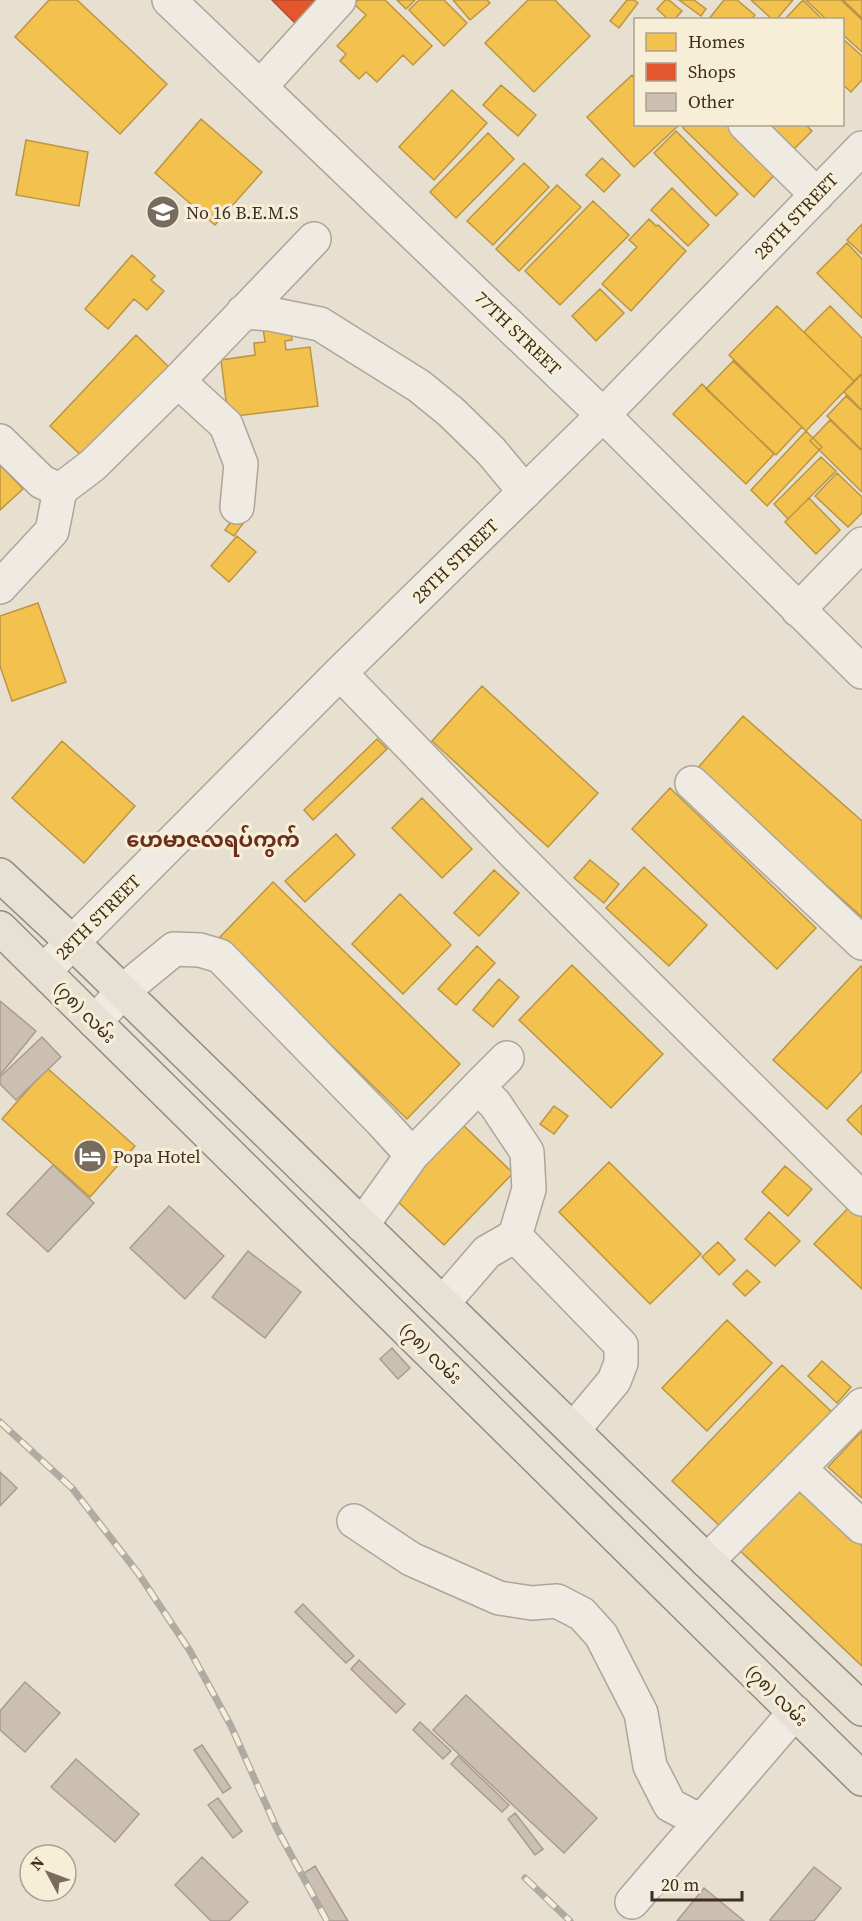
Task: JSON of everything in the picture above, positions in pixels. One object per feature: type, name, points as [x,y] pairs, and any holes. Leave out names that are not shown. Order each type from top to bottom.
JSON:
[{"type":"main road","points":[[0,875],[123,991],[707,1562],[862,1709]]},
{"type":"main road","name":"(၇၈) လမ်း","points":[[0,928],[862,1779]]},
{"type":"street","name":"77TH STREET","points":[[169,0],[603,415],[862,672]]},
{"type":"street","points":[[260,87],[339,0]]},
{"type":"street","points":[[747,126],[817,195]]},
{"type":"street","name":"28TH STREET","points":[[44,971],[340,673],[603,415],[862,148]]},
{"type":"street","points":[[0,587],[52,531],[60,490],[93,465],[178,381],[314,239]]},
{"type":"street","points":[[243,312],[270,314],[320,324],[419,386],[451,412],[491,451],[525,492]]},
{"type":"street","points":[[178,381],[226,425],[241,464],[237,507]]},
{"type":"street","points":[[0,441],[42,482],[60,490]]},
{"type":"street","points":[[798,610],[862,544]]},
{"type":"street","points":[[340,673],[513,852],[862,1199]]},
{"type":"street","points":[[692,783],[862,944]]},
{"type":"street","points":[[95,1022],[123,991],[174,949],[200,950],[220,956],[381,1120],[412,1155]]},
{"type":"street","points":[[362,1225],[412,1155],[507,1058]]},
{"type":"street","points":[[443,1304],[487,1252],[514,1236],[529,1189],[527,1152],[495,1104],[478,1087]]},
{"type":"street","points":[[514,1236],[621,1345],[621,1362],[614,1381],[573,1430]]},
{"type":"street","points":[[707,1562],[862,1405]]},
{"type":"street","points":[[799,1468],[862,1527]]},
{"type":"street","points":[[354,1521],[411,1559],[499,1598],[532,1603],[557,1600],[582,1614],[601,1635],[641,1713],[650,1766],[670,1805],[689,1815],[704,1818]]},
{"type":"street","points":[[632,1902],[795,1712]]},
{"type":"street","points":[[821,1738],[836,1766],[862,1796]]},
{"type":"building: Homes","points":[[49,0],[77,0],[167,84],[120,134],[15,37]]},
{"type":"building: Homes","points":[[358,0],[385,0],[432,46],[413,65],[403,55],[377,82],[366,72],[359,79],[340,61],[346,54],[337,46],[366,15],[354,4]]},
{"type":"building: Homes","points":[[397,0],[415,0],[406,9]]},
{"type":"building: Homes","points":[[419,0],[444,0],[467,23],[444,46],[409,10]]},
{"type":"building: Homes","points":[[453,0],[487,0],[490,3],[470,20]]},
{"type":"building: Homes","points":[[528,0],[555,0],[590,36],[534,92],[485,43]]},
{"type":"building: Homes","points":[[627,0],[634,0],[638,3],[619,28],[610,21]]},
{"type":"building: Homes","points":[[665,0],[669,0],[682,11],[676,18],[667,18],[657,9]]},
{"type":"building: Homes","points":[[679,0],[694,0],[706,9],[701,16]]},
{"type":"building: Homes","points":[[724,0],[737,0],[755,15],[753,18],[710,18]]},
{"type":"building: Homes","points":[[751,0],[793,0],[778,18],[771,18]]},
{"type":"building: Homes","points":[[803,0],[821,18],[786,18]]},
{"type":"building: Homes","points":[[806,0],[841,0],[862,20],[862,52],[844,36],[844,18],[825,18]]},
{"type":"building: Homes","points":[[843,0],[862,0],[862,18]]},
{"type":"building: Homes","points":[[844,40],[862,56],[862,80],[851,92],[844,86]]},
{"type":"building: Homes","points":[[632,75],[634,77],[634,126],[678,126],[634,167],[587,117]]},
{"type":"building: Homes","points":[[501,85],[536,115],[518,136],[483,105]]},
{"type":"building: Homes","points":[[452,90],[487,123],[434,180],[399,147]]},
{"type":"building: Homes","points":[[201,119],[262,172],[215,225],[155,173]]},
{"type":"building: Homes","points":[[684,126],[734,126],[779,170],[754,197],[683,128]]},
{"type":"building: Homes","points":[[756,126],[807,126],[812,131],[786,157]]},
{"type":"building: Homes","points":[[676,131],[738,194],[716,216],[654,153]]},
{"type":"building: Homes","points":[[488,133],[514,159],[456,218],[430,192]]},
{"type":"building: Homes","points":[[26,140],[88,152],[79,206],[16,195]]},
{"type":"building: Homes","points":[[602,158],[620,175],[604,192],[586,175]]},
{"type":"building: Homes","points":[[524,163],[549,187],[493,245],[467,221]]},
{"type":"building: Homes","points":[[557,185],[581,207],[519,271],[496,249]]},
{"type":"building: Homes","points":[[672,188],[709,225],[688,246],[651,210]]},
{"type":"building: Homes","points":[[593,201],[629,235],[560,305],[525,271]]},
{"type":"building: Homes","points":[[649,219],[686,251],[631,311],[602,284],[637,247],[629,240]]},
{"type":"building: Homes","points":[[862,224],[862,254],[847,240]]},
{"type":"building: Homes","points":[[847,243],[862,259],[862,318],[817,273]]},
{"type":"building: Homes","points":[[132,255],[155,276],[151,280],[164,291],[147,310],[134,299],[108,329],[85,309]]},
{"type":"building: Homes","points":[[600,289],[624,313],[596,341],[572,316]]},
{"type":"building: Homes","points":[[777,306],[854,381],[806,431],[729,355]]},
{"type":"building: Homes","points":[[830,306],[862,338],[862,373],[854,381],[804,332]]},
{"type":"building: Homes","points":[[290,325],[292,340],[285,341],[286,350],[310,347],[318,406],[228,417],[221,360],[255,355],[254,343],[265,342],[263,328]]},
{"type":"building: Homes","points":[[136,335],[172,370],[86,460],[50,426]]},
{"type":"building: Homes","points":[[733,361],[802,427],[776,455],[706,389]]},
{"type":"building: Homes","points":[[862,374],[862,410],[844,392]]},
{"type":"building: Homes","points":[[702,384],[774,454],[746,484],[673,414]]},
{"type":"building: Homes","points":[[846,396],[862,411],[862,450],[827,416]]},
{"type":"building: Homes","points":[[830,420],[862,451],[862,492],[810,441]]},
{"type":"building: Homes","points":[[806,431],[822,447],[767,506],[751,490]]},
{"type":"building: Homes","points":[[821,457],[836,471],[788,519],[774,504]]},
{"type":"building: Homes","points":[[0,465],[23,489],[0,510]]},
{"type":"building: Homes","points":[[837,473],[862,497],[862,513],[848,527],[815,496]]},
{"type":"building: Homes","points":[[809,498],[840,530],[816,554],[785,522]]},
{"type":"building: Homes","points":[[238,512],[247,518],[234,536],[225,530]]},
{"type":"building: Homes","points":[[237,536],[256,552],[229,582],[211,566]]},
{"type":"building: Homes","points":[[38,603],[66,682],[12,701],[0,666],[0,616]]},
{"type":"building: Homes","points":[[482,686],[598,793],[548,847],[432,741]]},
{"type":"building: Homes","points":[[743,716],[862,821],[862,917],[696,770]]},
{"type":"building: Homes","points":[[377,739],[387,749],[313,820],[304,810]]},
{"type":"building: Homes","points":[[62,741],[135,806],[84,863],[12,798]]},
{"type":"building: Homes","points":[[670,788],[816,928],[777,969],[632,829]]},
{"type":"building: Homes","points":[[422,798],[472,849],[442,878],[392,828]]},
{"type":"building: Homes","points":[[336,834],[355,855],[305,902],[285,881]]},
{"type":"building: Homes","points":[[590,860],[619,884],[604,903],[574,878]]},
{"type":"building: Homes","points":[[644,867],[707,925],[669,966],[606,908]]},
{"type":"building: Homes","points":[[494,870],[519,893],[479,936],[454,913]]},
{"type":"building: Homes","points":[[273,882],[460,1064],[407,1119],[220,937]]},
{"type":"building: Homes","points":[[400,894],[451,945],[403,994],[352,944]]},
{"type":"building: Homes","points":[[477,946],[495,963],[456,1005],[438,989]]},
{"type":"building: Homes","points":[[572,965],[663,1054],[611,1108],[519,1020]]},
{"type":"building: Homes","points":[[861,966],[862,1071],[827,1109],[773,1060]]},
{"type":"building: Homes","points":[[499,979],[519,997],[493,1027],[473,1010]]},
{"type":"building: Homes","points":[[47,1068],[135,1146],[90,1197],[2,1119]]},
{"type":"building: Homes","points":[[862,1105],[862,1135],[847,1120]]},
{"type":"building: Homes","points":[[554,1106],[568,1116],[554,1134],[540,1124]]},
{"type":"building: Homes","points":[[463,1125],[513,1173],[444,1245],[394,1198]]},
{"type":"building: Homes","points":[[609,1162],[701,1254],[650,1304],[559,1212]]},
{"type":"building: Homes","points":[[785,1166],[812,1189],[788,1216],[762,1192]]},
{"type":"building: Homes","points":[[851,1205],[862,1215],[862,1289],[814,1244]]},
{"type":"building: Homes","points":[[769,1212],[800,1241],[775,1266],[745,1239]]},
{"type":"building: Homes","points":[[718,1242],[735,1260],[719,1275],[702,1257]]},
{"type":"building: Homes","points":[[747,1270],[760,1282],[745,1296],[733,1284]]},
{"type":"building: Homes","points":[[727,1320],[772,1363],[707,1431],[662,1388]]},
{"type":"building: Homes","points":[[822,1361],[851,1387],[837,1403],[808,1376]]},
{"type":"building: Homes","points":[[782,1365],[832,1412],[722,1528],[672,1481]]},
{"type":"building: Homes","points":[[862,1431],[862,1498],[828,1467]]},
{"type":"building: Homes","points":[[795,1483],[862,1546],[862,1666],[735,1546]]},
{"type":"building: Shops","points":[[272,0],[318,0],[295,23]]},
{"type":"building: Other","points":[[0,1001],[36,1031],[0,1075]]},
{"type":"building: Other","points":[[42,1037],[61,1057],[16,1100],[0,1084],[0,1077]]},
{"type":"building: Other","points":[[53,1165],[94,1203],[48,1252],[7,1214]]},
{"type":"building: Other","points":[[169,1206],[224,1256],[185,1299],[130,1248]]},
{"type":"building: Other","points":[[248,1251],[301,1292],[265,1338],[212,1297]]},
{"type":"building: Other","points":[[392,1348],[410,1368],[398,1379],[380,1359]]},
{"type":"building: Other","points":[[0,1472],[17,1488],[0,1506]]},
{"type":"building: Other","points":[[303,1604],[354,1656],[346,1663],[295,1612]]},
{"type":"building: Other","points":[[359,1660],[405,1704],[396,1713],[351,1669]]},
{"type":"building: Other","points":[[25,1682],[60,1713],[25,1752],[0,1730],[0,1711]]},
{"type":"building: Other","points":[[466,1695],[597,1818],[564,1853],[433,1730]]},
{"type":"building: Other","points":[[420,1722],[451,1751],[443,1759],[413,1730]]},
{"type":"building: Other","points":[[202,1745],[231,1788],[223,1793],[194,1750]]},
{"type":"building: Other","points":[[458,1756],[509,1805],[502,1812],[451,1764]]},
{"type":"building: Other","points":[[76,1759],[139,1814],[115,1842],[51,1787]]},
{"type":"building: Other","points":[[218,1798],[242,1831],[233,1838],[208,1805]]},
{"type":"building: Other","points":[[515,1813],[543,1849],[535,1855],[508,1819]]},
{"type":"building: Other","points":[[202,1857],[248,1902],[229,1921],[211,1921],[175,1885]]},
{"type":"building: Other","points":[[315,1866],[348,1921],[329,1921],[301,1875]]},
{"type":"building: Other","points":[[814,1867],[841,1888],[814,1921],[770,1920]]},
{"type":"building: Other","points":[[704,1888],[744,1921],[677,1921]]},
{"type":"railway","points":[[0,1422],[72,1488],[138,1573],[190,1651],[231,1726],[277,1829],[327,1921]]},
{"type":"railway","points":[[525,1878],[570,1921]]},
{"type":"place","name":"No 16 B.E.M.S","points":[[163,212]]},
{"type":"place","name":"Popa Hotel","points":[[90,1156]]},
{"type":"district","name":"ဟေမာဇလရပ်ကွက်","points":[[213,839]]}]
